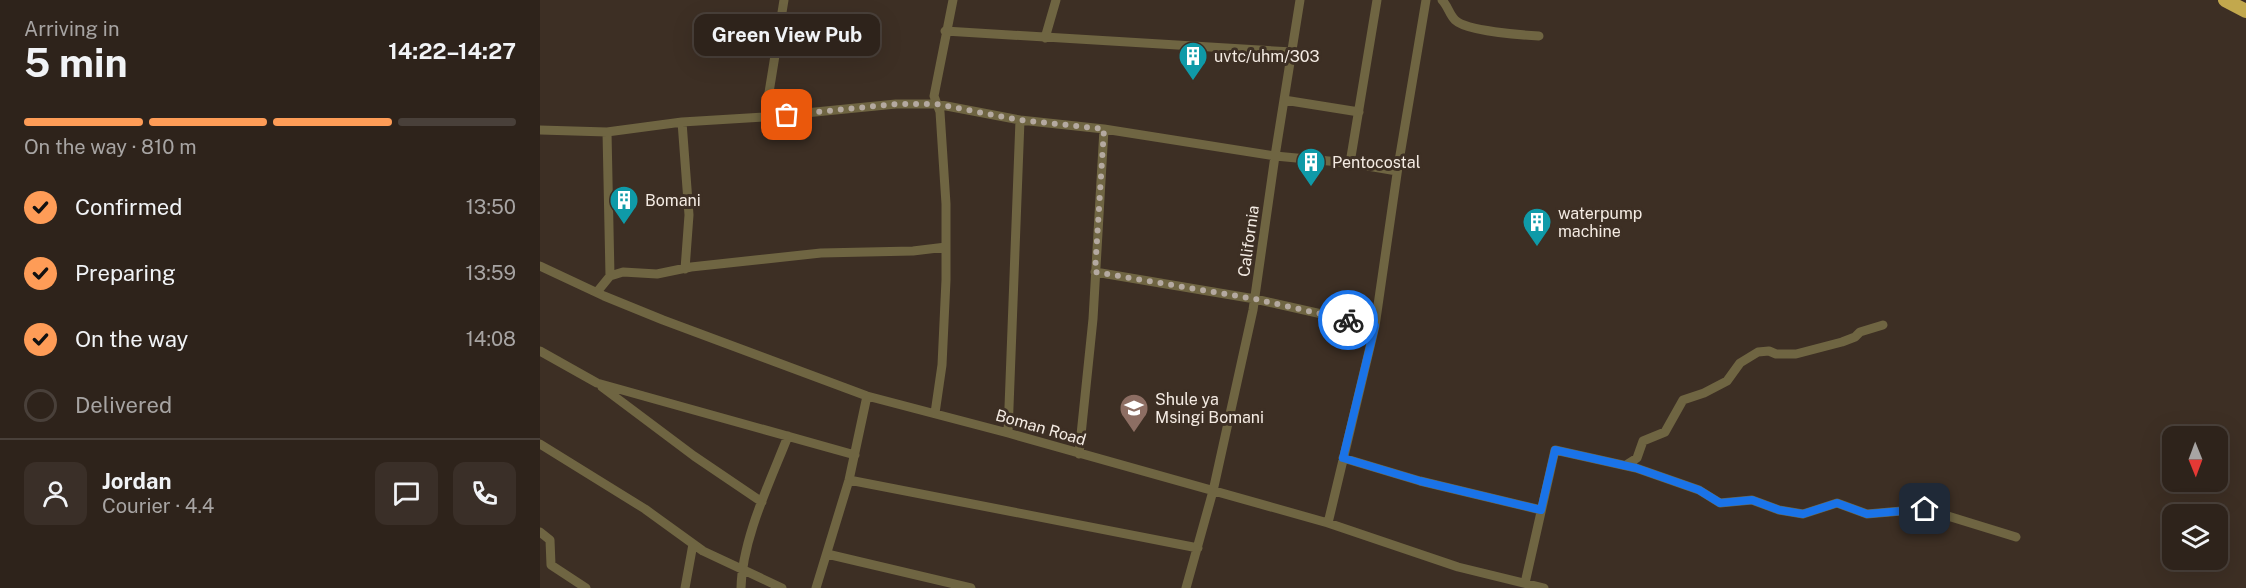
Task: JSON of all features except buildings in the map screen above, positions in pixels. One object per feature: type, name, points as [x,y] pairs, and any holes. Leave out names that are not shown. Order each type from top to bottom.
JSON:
[{"type":"highway","points":[[2225,0],[2246,11]]},
{"type":"street","points":[[765,117],[784,0]]},
{"type":"street","points":[[935,413],[942,365],[946,204],[940,112],[934,96],[945,31],[953,0]]},
{"type":"street","points":[[1045,38],[1056,0]]},
{"type":"street","name":"California","points":[[1186,588],[1214,491],[1255,299],[1300,0]]},
{"type":"street","points":[[1350,163],[1377,0]]},
{"type":"street","points":[[1328,523],[1375,326],[1397,171],[1426,0]]},
{"type":"street","points":[[1442,0],[1455,20],[1466,26],[1503,34],[1539,36]]},
{"type":"street","points":[[945,31],[1292,52]]},
{"type":"street","points":[[1284,100],[1359,112]]},
{"type":"street","points":[[540,130],[608,132],[682,122],[765,117],[896,104],[936,104],[1020,120],[1104,129],[1275,156],[1350,163],[1397,171]]},
{"type":"street","points":[[1008,433],[1020,120]]},
{"type":"street","points":[[682,122],[689,215],[685,268]]},
{"type":"street","points":[[1079,454],[1093,319],[1104,129]]},
{"type":"street","points":[[608,132],[610,276]]},
{"type":"street","points":[[597,292],[610,276],[623,272],[657,274],[685,268],[821,253],[913,251],[946,247]]},
{"type":"street","name":"Boman Road","points":[[540,266],[663,320],[867,396],[1328,523],[1458,567],[1544,588]]},
{"type":"street","points":[[1095,272],[1255,299],[1375,326]]},
{"type":"street","points":[[1626,465],[1637,458],[1643,441],[1665,432],[1683,400],[1704,393],[1727,381],[1740,363],[1758,352],[1796,354],[1818,350],[1883,325]]},
{"type":"street","points":[[540,351],[597,383],[694,456],[762,502]]},
{"type":"street","points":[[597,383],[855,455]]},
{"type":"street","points":[[816,588],[849,480],[867,396]]},
{"type":"street","points":[[741,588],[741,569],[762,502],[788,436]]},
{"type":"street","points":[[540,444],[645,509],[703,551],[782,588]]},
{"type":"street","points":[[1525,583],[1555,450],[1626,465],[1699,490],[1720,503],[1752,500],[1779,510],[1803,514],[1837,503],[1867,514],[1925,509],[2016,537]]},
{"type":"street","points":[[1343,458],[1420,481],[1541,510]]},
{"type":"street","points":[[849,480],[1198,548]]},
{"type":"street","points":[[540,532],[550,540],[551,565],[586,588]]},
{"type":"street","points":[[685,588],[693,544]]},
{"type":"street","points":[[826,554],[971,588]]},
{"type":"way so far","points":[[787,115],[896,104],[936,104],[1020,120],[1104,129],[1095,272],[1255,299],[1348,320]]},
{"type":"place","name":"uvtc/uhm/303","points":[[1193,82]]},
{"type":"place","name":"Green View Pub","points":[[787,115]]},
{"type":"place","name":"Pentocostal","points":[[1311,188]]},
{"type":"place","name":"Bomani","points":[[624,226]]},
{"type":"place","name":"waterpump machine","points":[[1537,248]]},
{"type":"place","name":"Shule ya Msingi Bomani","points":[[1134,434]]},
{"type":"route","points":[[1348,320],[1375,326],[1343,458],[1420,481],[1541,510],[1555,450],[1636,468],[1699,490],[1720,503],[1752,500],[1779,510],[1803,514],[1837,503],[1867,514],[1925,509]]}]
